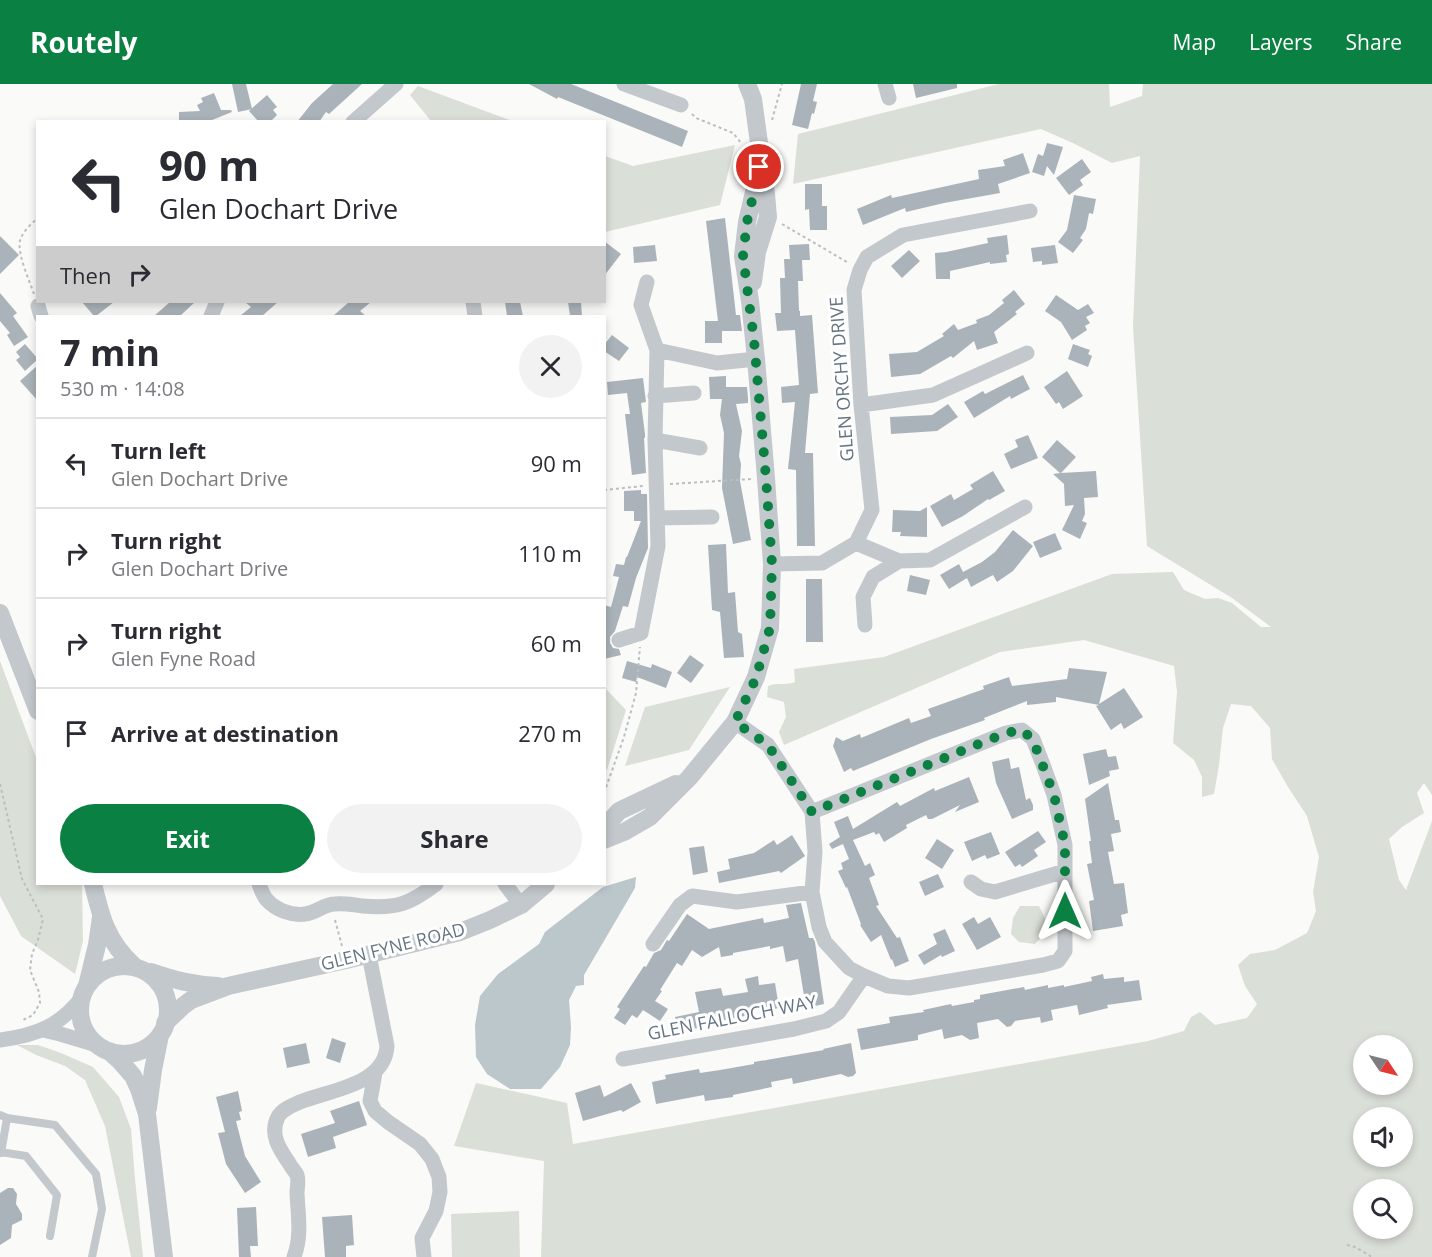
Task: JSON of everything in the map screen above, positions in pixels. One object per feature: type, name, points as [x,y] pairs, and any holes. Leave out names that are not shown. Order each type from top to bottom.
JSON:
[{"type":"street","points":[[355,120],[396,84]]},
{"type":"street","points":[[624,84],[681,105]]},
{"type":"street","points":[[606,839],[624,832],[650,816],[689,778],[735,722],[756,678],[770,628],[772,564],[766,478],[750,301],[743,256],[747,222],[757,179],[753,153],[753,99],[747,84]]},
{"type":"street","points":[[750,301],[758,252],[768,217],[766,194],[753,153]]},
{"type":"street","points":[[860,270],[867,257],[903,235],[1030,211]]},
{"type":"street","name":"GLEN ORCHY DRIVE","points":[[856,543],[872,510],[861,405],[854,290],[860,270]]},
{"type":"street","points":[[619,640],[641,633],[658,546],[655,440],[657,350],[641,305],[647,282]]},
{"type":"street","points":[[657,350],[717,363],[756,359]]},
{"type":"street","points":[[861,405],[933,395],[1027,353]]},
{"type":"street","points":[[655,396],[694,393]]},
{"type":"street","points":[[655,440],[700,447]]},
{"type":"street","points":[[772,564],[822,563],[856,543],[898,561],[930,560],[1025,507]]},
{"type":"street","points":[[657,518],[712,517]]},
{"type":"street","points":[[865,625],[863,597],[873,577],[898,561]]},
{"type":"street","points":[[0,613],[36,706]]},
{"type":"street","points":[[735,722],[768,745],[812,812],[814,852],[812,891],[819,927],[825,942],[849,968],[888,986],[909,988],[1043,965],[1058,961],[1065,951],[1065,845],[1054,795],[1033,740],[1022,730],[1006,733],[812,812]]},
{"type":"street","points":[[606,826],[619,811],[689,778]]},
{"type":"street","points":[[971,882],[981,889],[995,892],[1065,871]]},
{"type":"street","points":[[93,885],[101,917],[117,948],[124,958],[153,977],[163,989],[167,999],[154,1062],[147,1114]]},
{"type":"street","points":[[259,885],[266,899],[291,914],[306,914],[330,904],[396,906],[407,903],[435,885]]},
{"type":"street","points":[[506,885],[521,905]]},
{"type":"street","name":"GLEN FYNE ROAD","points":[[163,1027],[191,1000],[228,986],[460,932],[521,905],[545,885]]},
{"type":"street","points":[[653,944],[680,905],[692,897],[737,902],[812,891]]},
{"type":"street","points":[[101,917],[97,945],[80,1010],[82,1023],[87,1035],[120,1061],[133,1076],[140,1089],[147,1114],[164,1257]]},
{"type":"street","points":[[294,1257],[300,1235],[297,1176],[279,1148],[274,1128],[279,1115],[290,1106],[360,1082],[375,1073],[382,1064],[387,1046],[369,955]]},
{"type":"street","points":[[0,1040],[43,1030],[56,1023],[72,1010],[92,981],[102,972],[119,966],[139,968]]},
{"type":"street","name":"GLEN FYNE ROAD","points":[[139,968],[195,985],[228,986]]},
{"type":"street","name":"GLEN FALLOCH WAY","points":[[623,1059],[826,1022],[838,1012],[864,976]]},
{"type":"street","points":[[43,1030],[121,1054],[135,1053],[148,1047],[158,1037],[163,1027]]},
{"type":"street","points":[[375,1073],[370,1101],[375,1111],[420,1144],[432,1159],[439,1177],[440,1192],[436,1211],[422,1238],[424,1257]]},
{"type":"lane","points":[[50,1236],[57,1195],[26,1156],[1,1152],[3,1117],[55,1125],[96,1174],[102,1209],[92,1257]]},
{"type":"path","points":[[681,105],[696,118],[733,133],[753,153]]},
{"type":"path","points":[[768,217],[860,270]]},
{"type":"path","points":[[36,220],[28,226],[20,242],[21,256],[36,302]]},
{"type":"path","points":[[606,490],[766,478]]},
{"type":"path","points":[[606,787],[624,737],[636,693],[641,633]]},
{"type":"path","points":[[0,784],[22,879],[43,919],[32,954],[30,970],[39,992],[40,1004],[33,1015],[15,1024]]},
{"type":"path","points":[[330,904],[346,960]]},
{"type":"path","points":[[1347,1245],[1372,1257]]},
{"type":"shaded area","points":[[999,84],[1109,84],[1110,107],[1142,96],[1143,84],[1432,84],[1432,795],[1424,783],[1417,793],[1424,813],[1402,827],[1389,839],[1399,880],[1406,890],[1432,821],[1432,1257],[541,1257],[544,1161],[454,1146],[476,1083],[567,1103],[573,1144],[1148,1041],[1184,1031],[1191,1017],[1200,1012],[1215,1025],[1247,1018],[1257,1004],[1245,986],[1238,965],[1250,954],[1275,950],[1307,933],[1316,911],[1313,892],[1319,857],[1307,816],[1272,759],[1270,728],[1251,706],[1231,704],[1223,728],[1214,794],[1202,797],[1202,777],[1194,760],[1173,743],[1177,692],[1174,666],[1084,640],[1000,652],[784,745],[779,732],[786,717],[784,702],[767,697],[768,686],[795,682],[794,669],[884,657],[1112,574],[1173,572],[1184,590],[1205,599],[1218,598],[1232,603],[1261,627],[1271,627],[1232,598],[1147,546],[1133,327],[1140,156],[1112,163],[1041,129],[793,184],[798,134]]},
{"type":"shaded area","points":[[418,86],[509,120],[430,120],[410,95]]},
{"type":"shaded area","points":[[735,145],[720,205],[606,232],[606,156],[633,166]]},
{"type":"shaded area","points":[[0,661],[36,757],[36,885],[82,885],[83,941],[75,974],[21,936],[0,896]]},
{"type":"shaded area","points":[[730,687],[689,750],[625,766],[645,707]]},
{"type":"shaded area","points":[[606,689],[626,710],[606,769]]},
{"type":"shaded area","points":[[636,877],[635,888],[584,975],[584,985],[576,986],[569,1000],[570,1045],[560,1067],[541,1089],[510,1089],[487,1074],[476,1057],[475,1025],[480,996],[498,974],[539,944],[545,932],[603,887]]},
{"type":"shaded area","points":[[1020,906],[1039,906],[1046,922],[1043,934],[1035,944],[1019,942],[1011,934],[1013,918]]},
{"type":"shaded area","points":[[17,1045],[38,1045],[93,1067],[119,1097],[131,1129],[143,1257],[131,1257],[105,1126],[85,1080],[65,1066]]},
{"type":"shaded area","points":[[519,1211],[520,1257],[452,1257],[451,1214]]},
{"type":"building","points":[[232,84],[246,84],[252,109],[238,112]]},
{"type":"building","points":[[333,84],[362,84],[329,114],[326,112],[320,120],[299,120],[312,103]]},
{"type":"building","points":[[529,84],[571,84],[688,131],[682,147],[558,97],[557,99]]},
{"type":"building","points":[[801,84],[817,84],[813,101],[817,102],[808,129],[792,125]]},
{"type":"building","points":[[913,84],[957,84],[957,88],[916,98]]},
{"type":"building","points":[[214,93],[221,110],[232,112],[212,120],[179,120],[179,112],[200,111],[197,105],[203,102],[201,98]]},
{"type":"building","points":[[267,95],[277,107],[273,110],[277,115],[272,120],[257,120],[249,111]]},
{"type":"building","points":[[1047,143],[1063,147],[1054,175],[1047,166],[1044,176],[1032,172],[1038,154],[1043,156]]},
{"type":"building","points":[[1023,153],[1030,173],[998,184],[1000,193],[906,212],[905,208],[863,225],[857,209],[891,195],[892,198],[979,179],[978,170],[1005,166],[1003,160]]},
{"type":"building","points":[[1082,159],[1091,172],[1080,180],[1083,185],[1069,195],[1056,178]]},
{"type":"building","points":[[805,184],[822,184],[822,206],[827,206],[827,230],[810,230],[809,209],[805,210]]},
{"type":"building","points":[[1074,195],[1096,199],[1093,214],[1089,213],[1086,229],[1080,238],[1083,240],[1073,253],[1058,242],[1067,230]]},
{"type":"building","points":[[725,218],[736,315],[740,315],[742,331],[722,331],[722,343],[705,343],[705,321],[718,321],[706,221]]},
{"type":"building","points":[[1007,235],[1009,254],[1006,255],[1007,262],[990,264],[990,262],[950,271],[950,279],[936,279],[935,253],[988,243],[987,238]]},
{"type":"building","points":[[0,236],[19,255],[0,274]]},
{"type":"building","points":[[606,243],[621,254],[606,273]]},
{"type":"building","points":[[809,244],[810,260],[802,260],[803,281],[798,281],[800,316],[812,315],[818,393],[810,394],[805,453],[813,453],[815,546],[797,546],[796,470],[788,469],[795,402],[782,403],[781,387],[799,385],[795,330],[777,331],[775,313],[781,313],[780,278],[785,278],[784,259],[790,259],[789,245]]},
{"type":"building","points":[[655,245],[657,261],[634,263],[633,247]]},
{"type":"building","points":[[1055,245],[1058,263],[1042,265],[1042,261],[1033,262],[1031,248]]},
{"type":"building","points":[[909,250],[920,261],[902,278],[891,266]]},
{"type":"building","points":[[1014,290],[1025,304],[1015,312],[1017,314],[994,332],[998,343],[977,350],[974,341],[953,358],[951,356],[920,374],[891,377],[889,354],[917,352],[944,336],[942,334],[954,324],[958,330],[977,323],[976,320],[989,315],[1004,303],[1002,300]]},
{"type":"building","points":[[0,293],[17,313],[13,316],[28,337],[14,346],[7,335],[10,333],[0,321]]},
{"type":"building","points":[[1056,295],[1078,310],[1088,304],[1094,313],[1086,317],[1090,323],[1085,326],[1087,330],[1072,340],[1061,322],[1045,311]]},
{"type":"building","points":[[83,303],[113,303],[97,315],[93,315]]},
{"type":"building","points":[[169,303],[194,303],[181,315],[155,315]]},
{"type":"building","points":[[246,303],[277,303],[263,315],[241,315],[251,307]]},
{"type":"building","points":[[348,303],[370,303],[360,311],[365,315],[334,315]]},
{"type":"building","points":[[505,303],[520,303],[523,315],[507,315]]},
{"type":"building","points":[[568,303],[581,303],[582,315],[570,315]]},
{"type":"building","points":[[612,335],[629,348],[619,361],[606,352],[606,342]]},
{"type":"building","points":[[25,344],[36,357],[36,361],[25,371],[16,360],[20,357],[16,352]]},
{"type":"building","points":[[1073,344],[1090,350],[1088,354],[1092,356],[1088,367],[1068,359]]},
{"type":"building","points":[[36,367],[36,399],[20,381]]},
{"type":"building","points":[[1067,371],[1083,396],[1063,409],[1059,402],[1056,404],[1044,387]]},
{"type":"building","points":[[1023,375],[1030,389],[1011,399],[1010,396],[974,418],[964,402],[983,391],[985,394]]},
{"type":"building","points":[[726,376],[726,387],[747,387],[748,398],[748,403],[736,404],[742,431],[739,456],[740,481],[751,540],[733,544],[722,488],[724,433],[720,415],[722,399],[710,399],[709,377]]},
{"type":"building","points":[[643,378],[646,402],[641,403],[646,473],[632,475],[625,414],[630,414],[627,393],[608,395],[607,382]]},
{"type":"building","points":[[948,404],[958,417],[937,431],[891,434],[890,417],[932,415]]},
{"type":"building","points":[[1028,435],[1038,458],[1011,469],[1004,454],[1018,447],[1015,440]]},
{"type":"building","points":[[1057,440],[1076,457],[1061,473],[1096,471],[1098,497],[1084,498],[1085,514],[1082,521],[1087,523],[1080,539],[1062,530],[1074,505],[1065,506],[1064,484],[1053,474],[1060,473],[1042,457]]},
{"type":"building","points":[[993,471],[1005,491],[942,527],[930,506],[951,494],[954,500],[973,489],[970,485]]},
{"type":"building","points":[[641,490],[641,494],[647,494],[648,548],[628,607],[623,606],[615,631],[610,637],[613,648],[619,649],[621,655],[606,659],[606,606],[611,607],[619,577],[613,576],[616,564],[624,565],[641,521],[634,521],[634,511],[624,511],[624,491]]},
{"type":"building","points":[[927,507],[927,537],[900,536],[901,532],[892,532],[893,510],[920,511]]},
{"type":"building","points":[[1013,530],[1033,546],[1013,571],[997,582],[993,575],[971,587],[967,578],[949,589],[940,575],[959,564],[963,572],[995,552]]},
{"type":"building","points":[[1055,533],[1062,549],[1040,558],[1033,542]]},
{"type":"building","points":[[726,544],[728,593],[735,592],[738,632],[742,634],[744,657],[724,658],[720,612],[712,610],[708,545]]},
{"type":"building","points":[[910,575],[930,580],[926,595],[907,591]]},
{"type":"building","points":[[806,579],[822,579],[823,642],[806,642]]},
{"type":"building","points":[[690,655],[704,665],[691,683],[677,673]]},
{"type":"building","points":[[627,661],[651,668],[652,664],[672,672],[666,688],[637,677],[636,682],[622,678]]},
{"type":"building","points":[[1069,668],[1107,672],[1099,704],[1124,688],[1143,717],[1124,729],[1121,723],[1111,730],[1096,706],[1099,705],[1056,697],[1056,702],[1027,705],[1027,701],[984,718],[985,720],[853,771],[851,768],[844,772],[833,746],[836,737],[843,741],[860,734],[861,738],[909,718],[911,723],[931,716],[928,709],[984,689],[983,686],[1009,677],[1012,686],[1067,679]]},
{"type":"building","points":[[1106,749],[1108,757],[1116,756],[1119,769],[1109,771],[1110,776],[1089,785],[1083,754]]},
{"type":"building","points":[[1009,758],[1011,769],[1019,767],[1026,800],[1030,798],[1033,805],[1033,810],[1012,819],[996,783],[992,762]]},
{"type":"building","points":[[969,777],[979,802],[955,812],[960,805],[932,819],[928,819],[926,815],[906,825],[907,828],[884,842],[879,833],[876,835],[874,832],[853,840],[865,866],[870,863],[875,875],[869,878],[879,905],[876,906],[897,938],[900,937],[909,961],[895,967],[881,935],[871,942],[860,925],[847,887],[838,871],[843,869],[841,863],[849,859],[843,844],[832,849],[829,844],[840,837],[834,822],[848,816],[853,829],[897,802],[900,806],[934,788],[935,791]]},
{"type":"building","points":[[1108,783],[1115,820],[1119,820],[1121,832],[1111,834],[1114,851],[1108,852],[1114,884],[1124,883],[1128,913],[1121,915],[1123,926],[1093,931],[1089,901],[1094,900],[1087,864],[1092,863],[1089,841],[1091,841],[1085,799]]},
{"type":"building","points":[[1038,831],[1046,842],[1034,850],[1038,856],[1022,867],[1020,864],[1015,867],[1005,852]]},
{"type":"building","points":[[991,832],[1000,854],[987,859],[985,855],[972,861],[964,842]]},
{"type":"building","points":[[792,835],[805,856],[781,873],[779,871],[719,883],[717,872],[730,869],[728,859],[754,853],[774,840],[777,845]]},
{"type":"building","points":[[937,839],[954,850],[942,869],[925,858]]},
{"type":"building","points":[[704,846],[708,872],[693,875],[689,848]]},
{"type":"building","points":[[938,874],[944,887],[925,896],[919,882]]},
{"type":"building","points":[[801,903],[809,938],[813,938],[815,942],[824,1004],[806,1008],[798,959],[786,962],[783,946],[770,949],[770,946],[721,957],[719,947],[702,957],[692,950],[682,966],[677,963],[655,1001],[668,1009],[660,1021],[643,1010],[637,1018],[632,1015],[625,1025],[614,1018],[620,1009],[617,1007],[644,966],[646,967],[654,953],[661,950],[667,940],[669,941],[687,914],[709,929],[763,918],[764,923],[789,918],[786,905]]},
{"type":"building","points":[[974,917],[978,924],[990,917],[1001,937],[977,950],[962,924]]},
{"type":"building","points":[[945,929],[955,951],[942,957],[941,955],[924,965],[918,955],[937,944],[933,934]]},
{"type":"building","points":[[1103,974],[1104,979],[1124,977],[1124,982],[1139,980],[1142,1000],[1107,1005],[1108,1008],[1079,1015],[1077,1005],[1051,1010],[1053,1020],[1041,1023],[1040,1017],[1015,1021],[1007,1027],[998,1019],[977,1023],[979,1038],[970,1040],[962,1035],[944,1039],[942,1029],[918,1035],[918,1040],[861,1050],[857,1029],[890,1023],[889,1017],[924,1012],[923,1010],[951,1004],[952,1006],[974,1002],[980,999],[980,995],[1024,987],[1025,990],[1048,985],[1048,988],[1064,985],[1064,987],[1092,981],[1091,977]]},
{"type":"building","points":[[758,976],[759,985],[775,983],[779,1008],[766,1010],[765,1007],[744,1011],[745,1016],[702,1024],[703,1027],[678,1032],[675,1017],[699,1012],[695,992],[721,988],[723,996],[748,992],[745,979]]},
{"type":"building","points":[[332,1038],[346,1043],[340,1063],[326,1058]]},
{"type":"building","points":[[306,1043],[310,1063],[287,1068],[283,1048]]},
{"type":"building","points":[[851,1043],[856,1073],[853,1076],[848,1077],[841,1074],[793,1084],[792,1078],[771,1082],[772,1087],[733,1095],[733,1097],[705,1101],[704,1095],[656,1104],[652,1082],[666,1079],[665,1075],[699,1069],[700,1073],[720,1070]]},
{"type":"building","points":[[631,1083],[641,1102],[623,1112],[621,1110],[583,1121],[575,1093],[600,1085],[604,1097]]},
{"type":"building","points":[[238,1091],[242,1111],[239,1112],[241,1120],[236,1121],[245,1156],[261,1182],[245,1193],[226,1164],[218,1133],[225,1132],[216,1097]]},
{"type":"building","points":[[359,1101],[367,1125],[333,1137],[336,1148],[308,1157],[301,1134],[335,1123],[330,1111]]},
{"type":"building","points":[[13,1188],[17,1194],[16,1204],[22,1214],[22,1220],[12,1225],[11,1238],[0,1245],[0,1193]]},
{"type":"building","points":[[256,1207],[258,1246],[250,1246],[251,1257],[239,1257],[237,1208]]},
{"type":"building","points":[[352,1215],[354,1245],[346,1246],[346,1257],[325,1257],[322,1217]]},
{"type":"route","points":[[759,167],[747,222],[743,256],[750,301],[766,478],[772,564],[770,628],[756,678],[735,722],[768,745],[812,812],[1006,733],[1022,730],[1033,740],[1054,795],[1065,845],[1065,911]]}]
